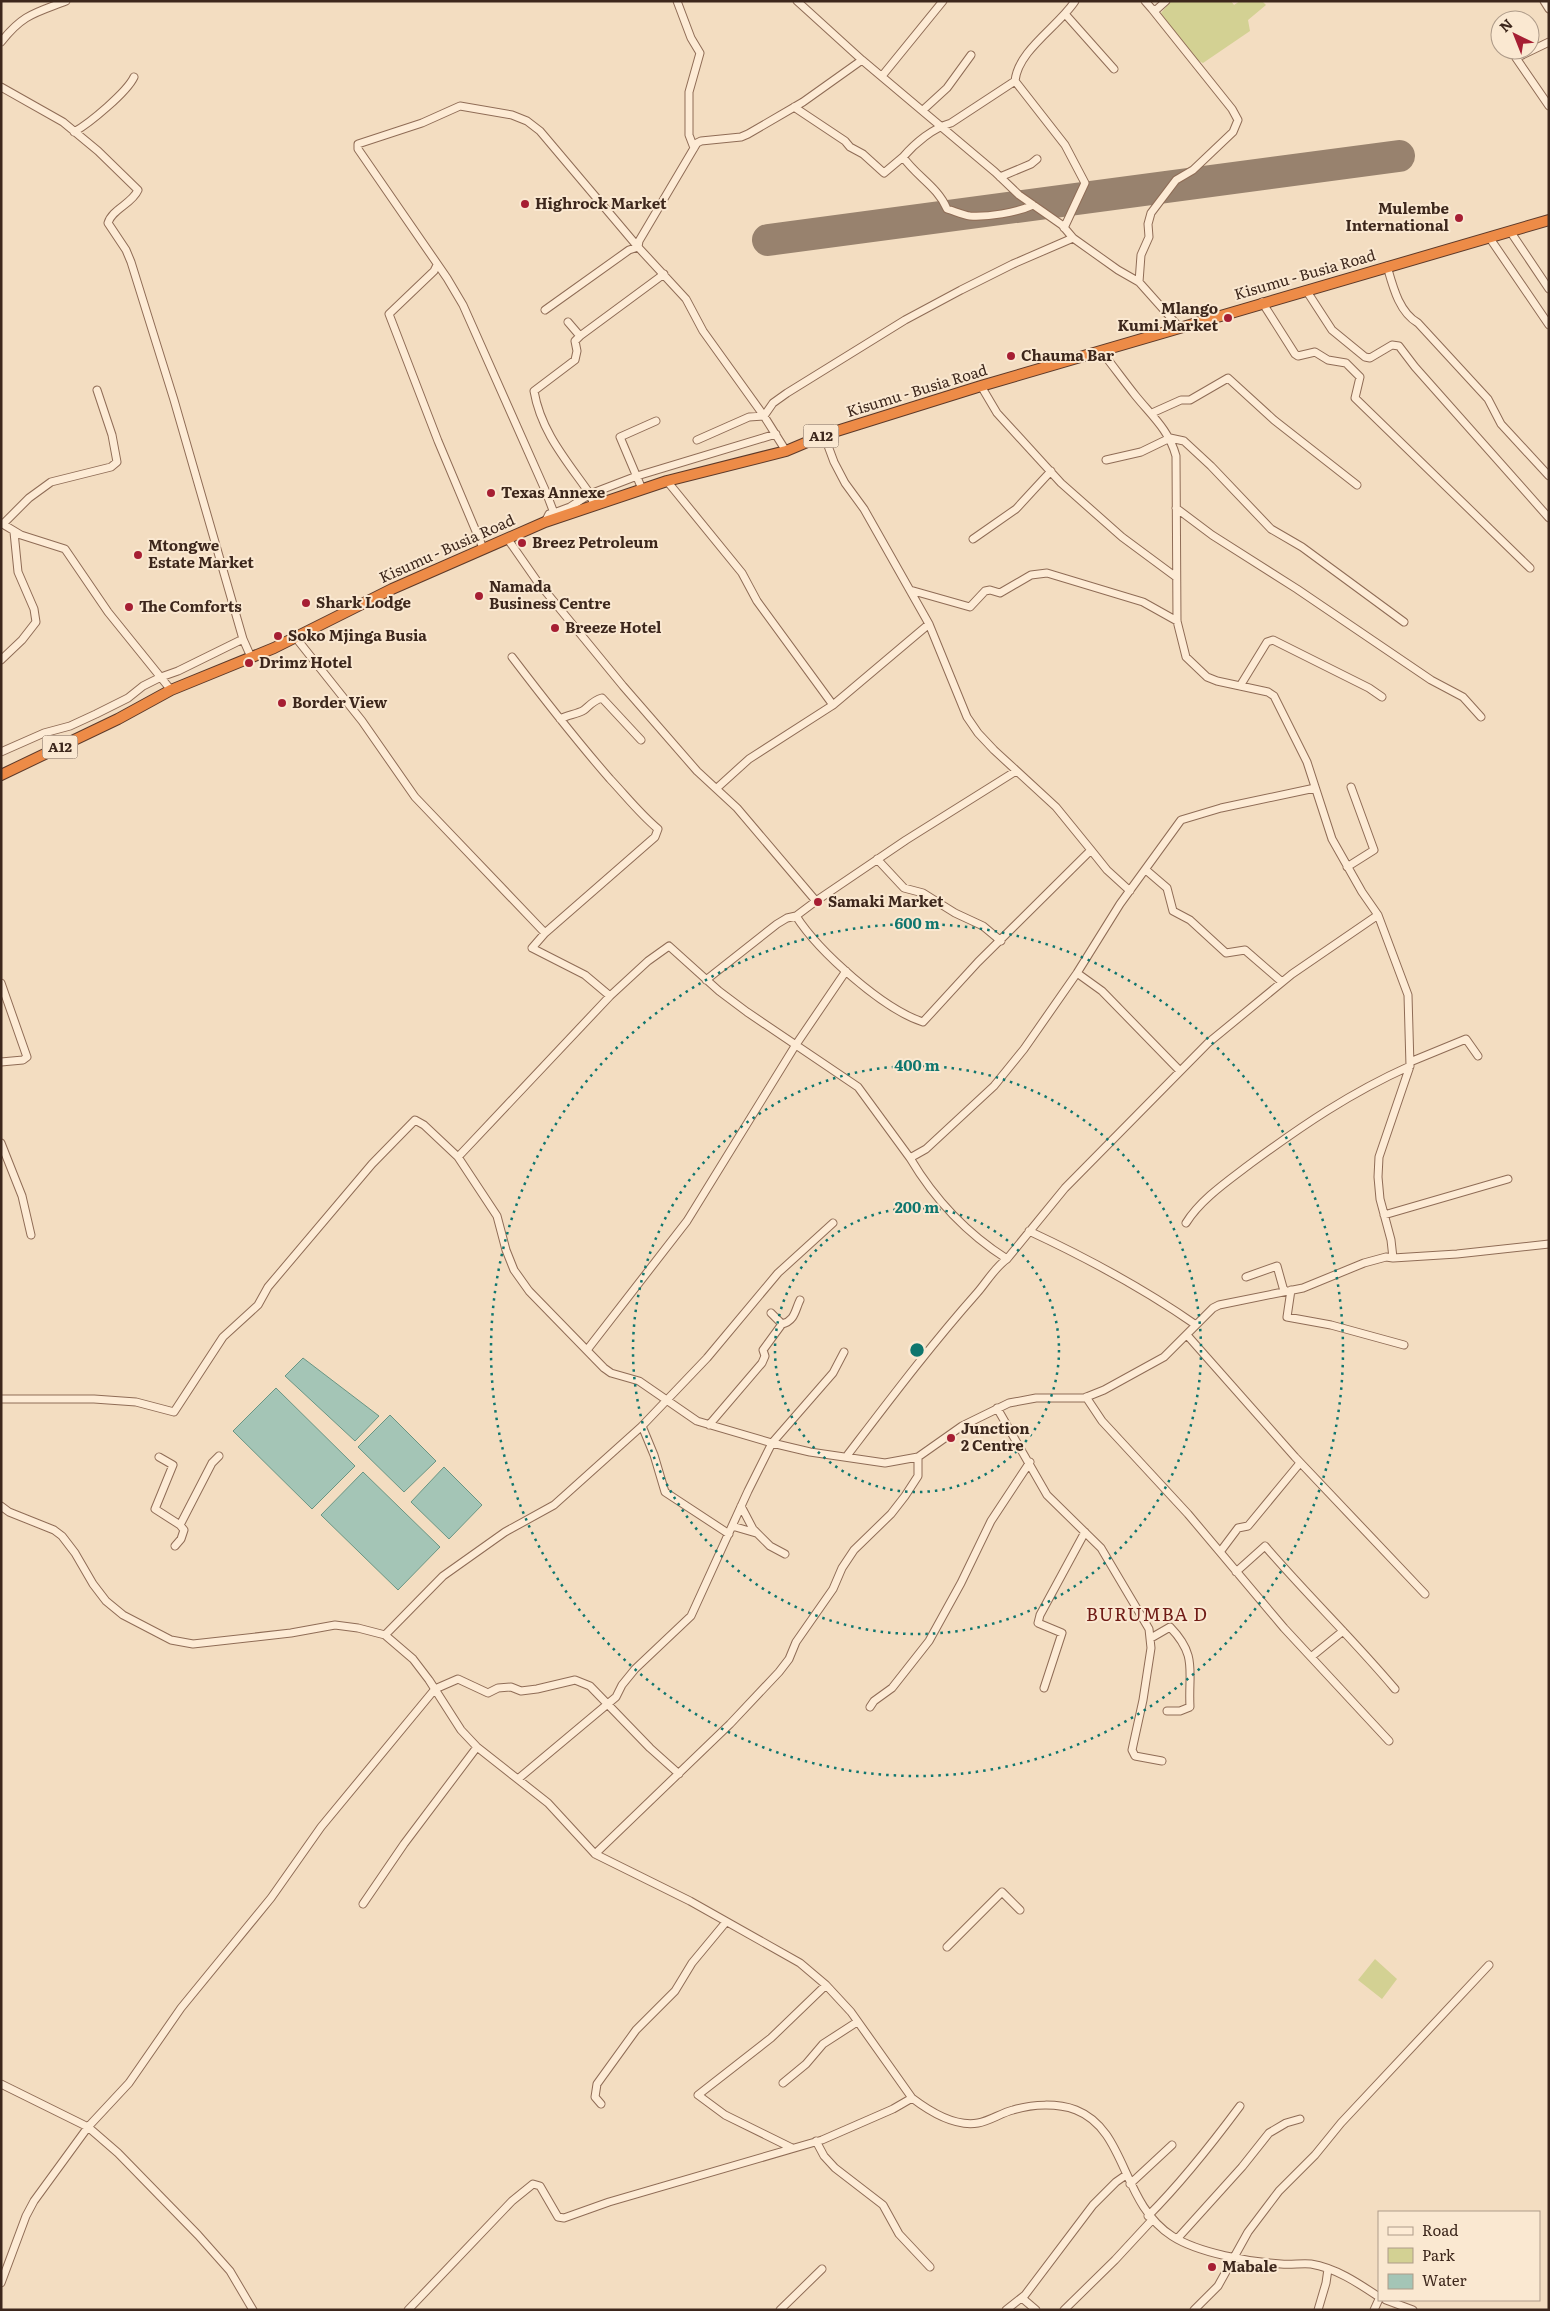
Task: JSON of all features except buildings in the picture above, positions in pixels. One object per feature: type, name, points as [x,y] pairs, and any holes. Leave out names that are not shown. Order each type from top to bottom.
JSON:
[{"type":"highway","name":"Kisumu - Busia Road","points":[[1,775],[118,719],[171,690],[296,638],[392,589],[545,522],[667,481],[786,450],[824,435],[981,386],[1102,352],[1262,302],[1549,220]]},
{"type":"street","points":[[1,42],[22,19],[48,4],[66,1]]},
{"type":"street","points":[[677,1],[691,38],[700,53],[689,92],[690,135],[694,148]]},
{"type":"street","points":[[797,1],[862,60],[1000,177],[1019,196],[1064,228],[1073,238],[1118,270],[1139,282],[1180,328]]},
{"type":"street","points":[[882,76],[943,1]]},
{"type":"street","points":[[1064,228],[1085,184],[1065,145],[1015,81],[1016,72],[1029,52],[1066,15],[1076,1]]},
{"type":"street","points":[[1139,282],[1141,255],[1149,237],[1148,224],[1150,213],[1176,180],[1193,170],[1233,132],[1238,120],[1232,109],[1144,1]]},
{"type":"street","points":[[1152,9],[1159,8],[1166,1]]},
{"type":"street","points":[[1544,1],[1549,10]]},
{"type":"street","points":[[1066,15],[1114,69]]},
{"type":"street","points":[[1549,42],[1516,58],[1549,106]]},
{"type":"street","points":[[923,110],[947,88],[971,55]]},
{"type":"street","points":[[638,247],[640,240],[694,148],[701,141],[741,137],[794,107],[862,60]]},
{"type":"street","points":[[74,132],[93,119],[128,86],[134,76]]},
{"type":"street","points":[[794,107],[845,141],[850,147],[863,154],[884,173],[904,157],[910,149],[940,126],[950,123],[1015,81]]},
{"type":"street","points":[[1,87],[51,114],[135,185],[138,190],[112,216],[108,224],[126,250],[138,282],[243,639],[251,657]]},
{"type":"street","points":[[554,513],[532,456],[507,407],[456,292],[358,149],[358,146],[363,141],[422,123],[460,106],[512,115],[536,127],[638,247],[686,298],[703,331],[786,450]]},
{"type":"street","points":[[904,157],[909,165],[942,197],[947,209],[968,216],[1013,210],[1032,205]]},
{"type":"street","points":[[1000,177],[1031,164],[1037,159]]},
{"type":"street","points":[[1510,231],[1549,289]]},
{"type":"street","points":[[1489,237],[1549,325]]},
{"type":"street","points":[[764,416],[786,393],[905,320],[1013,264],[1073,238]]},
{"type":"street","points":[[545,310],[629,250],[638,247]]},
{"type":"street","points":[[437,265],[434,271],[389,314],[438,441],[483,548]]},
{"type":"street","points":[[1387,266],[1397,295],[1409,318],[1418,324],[1488,399],[1501,424],[1549,476]]},
{"type":"street","points":[[594,505],[590,494],[549,435],[538,409],[534,391],[575,360],[577,351],[575,341],[580,336],[664,274]]},
{"type":"street","points":[[1306,290],[1332,330],[1365,357],[1370,358],[1392,345],[1399,346],[1415,367],[1549,518]]},
{"type":"street","points":[[1262,302],[1295,354],[1298,356],[1315,352],[1328,360],[1346,363],[1360,377],[1355,398],[1530,568]]},
{"type":"street","points":[[568,322],[580,336]]},
{"type":"street","points":[[1102,352],[1170,438],[1176,456],[1177,622],[1186,657],[1196,668],[1217,681],[1268,692],[1274,696],[1307,762],[1332,839],[1347,867],[1378,915],[1408,995],[1410,1064],[1379,1157],[1378,1177],[1393,1258]]},
{"type":"street","points":[[1152,413],[1181,400],[1190,400],[1228,378],[1274,420],[1357,484]]},
{"type":"street","points":[[981,386],[997,413],[1061,483],[1100,518],[1176,577]]},
{"type":"street","points":[[97,390],[112,435],[117,462],[111,467],[51,482],[28,498],[2,523],[14,532],[65,549],[108,612],[171,690]]},
{"type":"street","points":[[696,440],[749,416],[764,416]]},
{"type":"street","points":[[642,489],[620,437],[656,421]]},
{"type":"street","points":[[545,522],[548,514],[570,507],[590,494],[638,476],[776,434]]},
{"type":"street","points":[[824,435],[834,462],[845,483],[864,509],[929,624],[968,717],[978,733],[1056,807],[1107,870],[1130,891]]},
{"type":"street","points":[[1106,460],[1141,452],[1170,438],[1184,441],[1211,466],[1271,529],[1302,547],[1404,622]]},
{"type":"street","points":[[973,539],[1016,509],[1051,471]]},
{"type":"street","points":[[667,481],[742,574],[756,601],[833,705]]},
{"type":"street","points":[[1176,508],[1212,535],[1297,589],[1431,680],[1462,697],[1481,717]]},
{"type":"street","points":[[1,660],[22,640],[36,622],[34,609],[18,572],[14,532]]},
{"type":"street","points":[[507,538],[537,581],[618,679],[697,771],[737,808],[816,900]]},
{"type":"street","points":[[910,590],[970,607],[985,591],[990,590],[1000,593],[1031,575],[1047,574],[1142,602],[1177,622]]},
{"type":"street","points":[[716,788],[749,759],[833,705],[929,624]]},
{"type":"street","points":[[296,638],[362,721],[415,797],[545,933]]},
{"type":"street","points":[[1,752],[44,733],[70,726],[96,714],[128,698],[144,686],[161,677],[178,671],[243,639]]},
{"type":"street","points":[[1240,686],[1267,642],[1273,640],[1369,688],[1382,697]]},
{"type":"street","points":[[512,657],[560,719],[643,816],[658,829],[655,837],[545,933],[532,948],[585,975],[610,996]]},
{"type":"street","points":[[560,719],[582,711],[593,702],[602,698],[641,740]]},
{"type":"street","points":[[706,980],[777,924],[787,918],[796,916],[816,900],[878,859],[1016,771]]},
{"type":"street","points":[[1347,867],[1374,850],[1351,787]]},
{"type":"street","points":[[910,1158],[926,1149],[994,1086],[1024,1049],[1130,891],[1183,818],[1315,788]]},
{"type":"street","points":[[796,916],[846,971],[908,1016],[923,1022],[1092,850]]},
{"type":"street","points":[[878,859],[904,888],[923,893],[956,913],[983,926],[1001,941]]},
{"type":"street","points":[[1146,870],[1167,888],[1170,905],[1177,915],[1190,920],[1226,953],[1245,950],[1282,982]]},
{"type":"street","points":[[846,1457],[934,1341],[1001,1263],[1007,1259],[1065,1188],[1208,1042],[1282,982],[1378,915]]},
{"type":"street","points":[[458,1157],[610,996],[648,961],[668,946],[706,980],[795,1046],[858,1087],[910,1158],[931,1192],[961,1224],[984,1244],[1007,1259]]},
{"type":"street","points":[[587,1350],[687,1221],[712,1184],[795,1046],[846,971]]},
{"type":"street","points":[[1077,972],[1102,991],[1126,1019],[1146,1036],[1180,1071]]},
{"type":"street","points":[[1,983],[27,1057],[23,1060],[1,1062]]},
{"type":"street","points":[[1186,1223],[1206,1199],[1306,1123],[1352,1094],[1410,1064],[1466,1039],[1478,1056]]},
{"type":"street","points":[[1,1399],[128,1401],[174,1412],[223,1337],[258,1305],[268,1287],[372,1164],[416,1120],[424,1125],[458,1157],[497,1216],[506,1250],[514,1270],[529,1291],[611,1373],[639,1381],[697,1421],[709,1425],[772,1443],[885,1463],[918,1457],[962,1426],[1009,1403],[1036,1398],[1086,1397],[1104,1390],[1164,1356],[1219,1304],[1287,1291],[1319,1282],[1364,1263],[1386,1257],[1393,1258],[1549,1244]]},
{"type":"street","points":[[1,1143],[22,1196],[31,1235]]},
{"type":"street","points":[[1384,1215],[1508,1179]]},
{"type":"street","points":[[385,1635],[443,1576],[505,1532],[554,1505],[642,1426],[668,1401],[707,1358],[778,1274],[833,1223]]},
{"type":"street","points":[[1029,1231],[1088,1260],[1157,1298],[1196,1325]]},
{"type":"street","points":[[1246,1277],[1278,1266],[1287,1291],[1288,1317],[1326,1324],[1404,1345]]},
{"type":"street","points":[[709,1425],[762,1363],[765,1356],[763,1350],[765,1346],[782,1324],[786,1324],[796,1313],[800,1300]]},
{"type":"street","points":[[771,1313],[782,1324]]},
{"type":"street","points":[[1186,1335],[1300,1463],[1425,1594]]},
{"type":"street","points":[[518,1779],[616,1696],[622,1685],[642,1662],[691,1616],[772,1443],[833,1372],[844,1352]]},
{"type":"street","points":[[1086,1397],[1102,1421],[1220,1552],[1348,1699],[1389,1741]]},
{"type":"street","points":[[997,1408],[1030,1462],[1047,1495],[1101,1548],[1150,1629],[1152,1638],[1143,1700],[1132,1750],[1135,1756],[1162,1761]]},
{"type":"street","points":[[642,1426],[654,1454],[665,1492],[729,1534]]},
{"type":"street","points":[[180,1525],[212,1464],[219,1456]]},
{"type":"street","points":[[160,1457],[174,1465],[155,1508],[180,1525],[184,1530],[176,1546]]},
{"type":"street","points":[[595,1854],[680,1774],[789,1659],[796,1642],[833,1589],[842,1568],[854,1550],[891,1514],[914,1483],[918,1476],[918,1457]]},
{"type":"street","points":[[870,1706],[892,1688],[929,1641],[961,1583],[987,1529],[1030,1462]]},
{"type":"street","points":[[1220,1552],[1238,1528],[1248,1526],[1300,1463]]},
{"type":"street","points":[[1,1506],[9,1512],[54,1530],[74,1553],[92,1584],[106,1601],[123,1615],[171,1640],[193,1644],[291,1633],[335,1625],[358,1628],[385,1635],[412,1659],[461,1730],[477,1747],[548,1803],[595,1854],[690,1901],[800,1963],[826,1985],[857,2022],[912,2098],[933,2111],[962,2123],[978,2123],[1013,2110],[1033,2106],[1054,2105],[1075,2110],[1090,2117],[1104,2130],[1115,2148],[1130,2184],[1150,2218],[1177,2239],[1232,2258],[1278,2264],[1310,2264],[1328,2269],[1354,2280],[1378,2297]]},
{"type":"street","points":[[741,1506],[753,1529],[770,1546],[786,1554]]},
{"type":"street","points":[[732,1526],[751,1531],[760,1536]]},
{"type":"street","points":[[1044,1688],[1062,1633],[1038,1623],[1040,1615],[1085,1532]]},
{"type":"street","points":[[1236,1572],[1266,1546],[1395,1689]]},
{"type":"street","points":[[1152,1638],[1170,1627],[1185,1643],[1190,1659],[1190,1707],[1180,1711],[1167,1711]]},
{"type":"street","points":[[1311,1657],[1343,1631]]},
{"type":"street","points":[[1,2283],[26,2216],[34,2201],[88,2127],[129,2083],[181,2008],[271,1898],[321,1828],[434,1689],[458,1679],[488,1693],[498,1688],[510,1687],[521,1691],[575,1680],[590,1686],[606,1705],[680,1774]]},
{"type":"street","points":[[363,1904],[404,1844],[477,1747]]},
{"type":"street","points":[[947,1947],[1002,1892],[1020,1910]]},
{"type":"street","points":[[601,2104],[595,2097],[597,2084],[636,2030],[675,1991],[692,1963],[726,1922]]},
{"type":"street","points":[[1194,2310],[1218,2286],[1232,2258],[1264,2209],[1279,2191],[1315,2155],[1341,2123],[1489,1966]]},
{"type":"street","points":[[792,2148],[724,2115],[698,2095],[784,2026],[826,1985]]},
{"type":"street","points":[[783,2083],[806,2064],[822,2044],[857,2022]]},
{"type":"street","points":[[1,2084],[56,2109],[88,2127],[118,2153],[198,2234],[230,2271],[253,2310]]},
{"type":"street","points":[[408,2310],[512,2201],[533,2184],[540,2186],[558,2217],[561,2218],[608,2202],[816,2142],[893,2109],[912,2098]]},
{"type":"street","points":[[1064,2310],[1115,2260],[1182,2181],[1187,2171],[1202,2156],[1240,2106]]},
{"type":"street","points":[[1177,2239],[1242,2167],[1269,2133],[1286,2123],[1300,2119]]},
{"type":"street","points":[[816,2142],[824,2156],[836,2168],[882,2205],[899,2234],[930,2267]]},
{"type":"street","points":[[1130,2184],[1172,2145]]},
{"type":"street","points":[[1006,2310],[1022,2298],[1087,2212],[1116,2182],[1126,2175]]},
{"type":"street","points":[[780,2310],[822,2269]]},
{"type":"street","points":[[1318,2310],[1328,2269]]},
{"type":"street","points":[[1022,2298],[1036,2310]]},
{"type":"street","points":[[1389,2301],[1413,2310]]},
{"type":"green space","points":[[1171,1],[1231,1],[1234,5],[1240,1],[1262,1],[1266,5],[1248,20],[1250,31],[1203,63],[1192,58],[1161,13]]},
{"type":"green space","points":[[1375,1959],[1397,1979],[1382,1999],[1358,1980]]},
{"type":"water","points":[[303,1358],[379,1416],[355,1441],[285,1376]]},
{"type":"water","points":[[276,1388],[355,1466],[312,1509],[233,1431]]},
{"type":"water","points":[[390,1415],[436,1461],[404,1492],[358,1447]]},
{"type":"water","points":[[444,1467],[482,1505],[449,1539],[411,1502]]},
{"type":"water","points":[[363,1472],[440,1547],[398,1590],[321,1515]]},
{"type":"runway","points":[[768,240],[1399,156]]},
{"type":"place","name":"Highrock Market","points":[[525,204]]},
{"type":"place","name":"Mulembe International","points":[[1459,218]]},
{"type":"place","name":"Mlango Kumi Market","points":[[1228,318]]},
{"type":"place","name":"Chauma Bar","points":[[1011,356]]},
{"type":"place","name":"Texas Annexe","points":[[491,493]]},
{"type":"place","name":"Breez Petroleum","points":[[522,543]]},
{"type":"place","name":"Mtongwe Estate Market","points":[[138,555]]},
{"type":"place","name":"Namada Business Centre","points":[[479,596]]},
{"type":"place","name":"Shark Lodge","points":[[306,603]]},
{"type":"place","name":"The Comforts","points":[[129,607]]},
{"type":"place","name":"Breeze Hotel","points":[[555,628]]},
{"type":"place","name":"Soko Mjinga Busia","points":[[278,636]]},
{"type":"place","name":"Drimz Hotel","points":[[249,663]]},
{"type":"place","name":"Border View","points":[[282,703]]},
{"type":"place","name":"Samaki Market","points":[[818,902]]},
{"type":"place","name":"Junction 2 Centre","points":[[951,1438]]},
{"type":"place","name":"Mabale","points":[[1212,2267]]},
{"type":"district","name":"BURUMBA D","points":[[1147,1615]]}]
